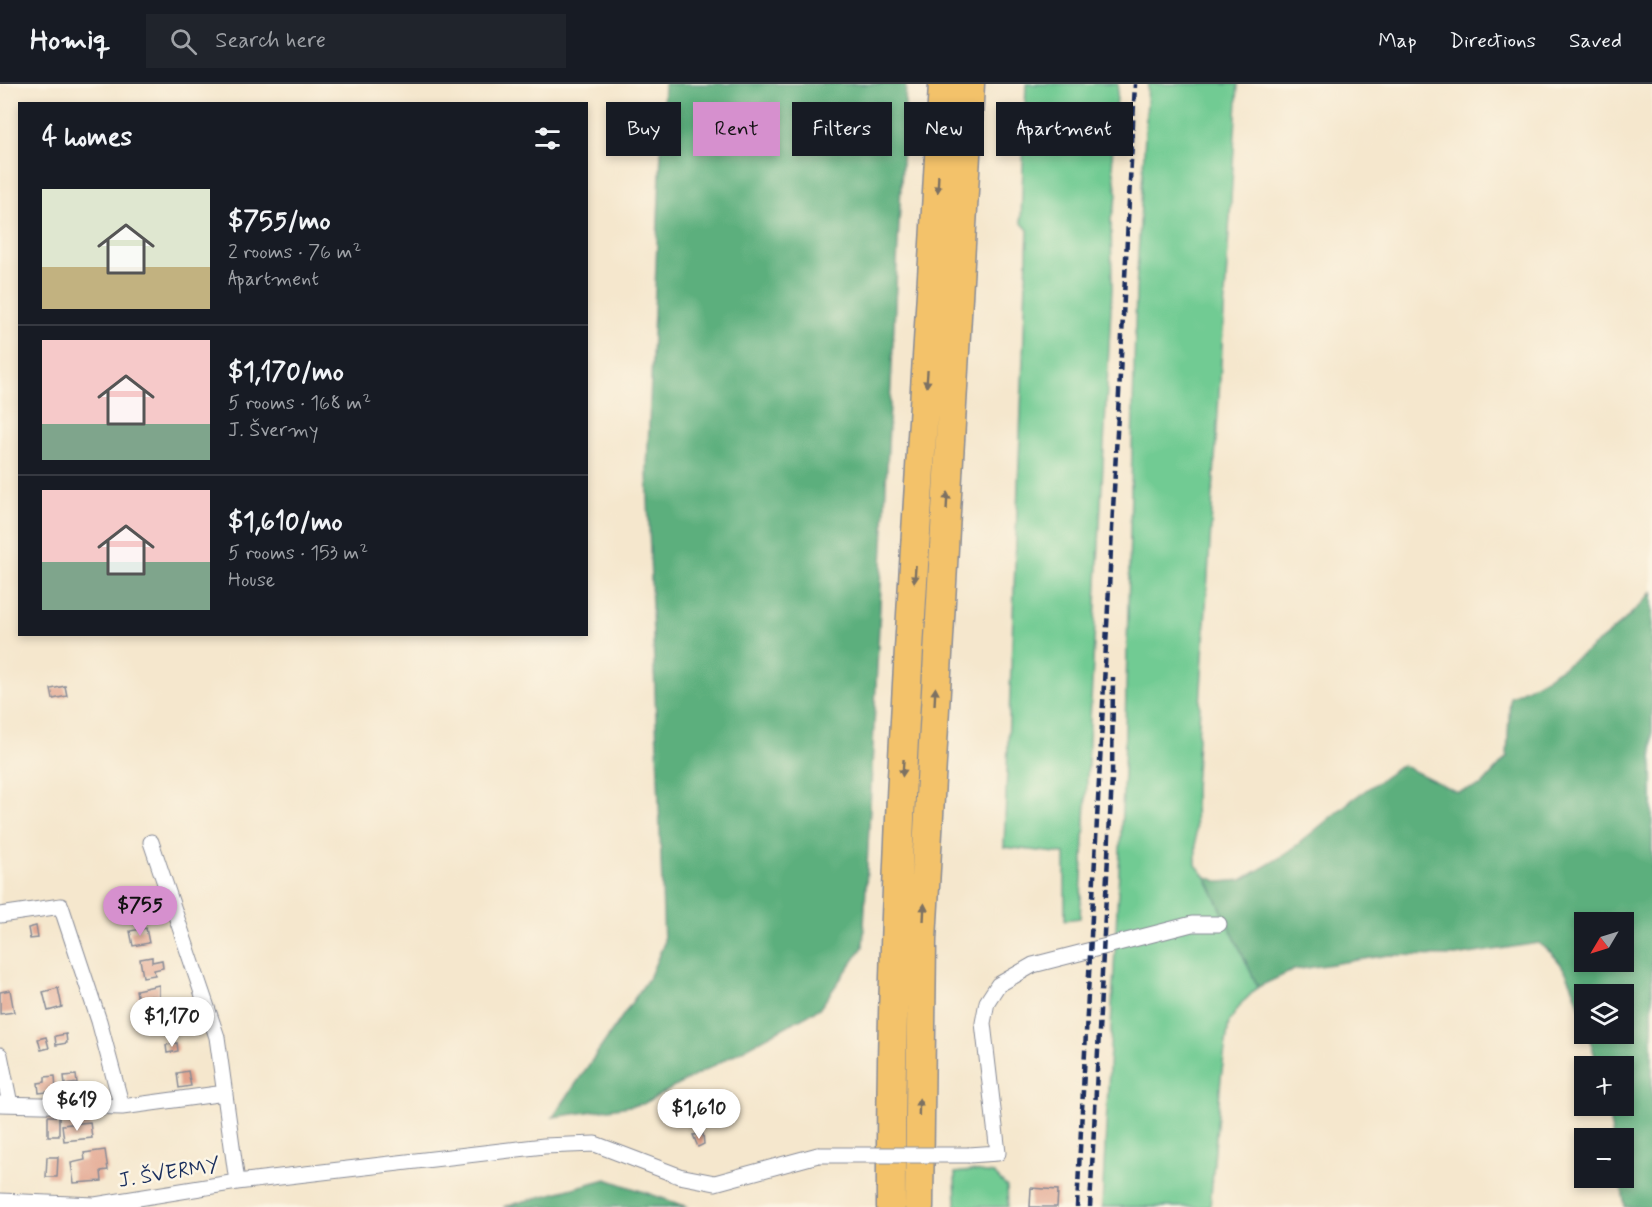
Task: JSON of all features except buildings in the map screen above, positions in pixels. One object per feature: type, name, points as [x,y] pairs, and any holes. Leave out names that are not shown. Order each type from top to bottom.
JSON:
[{"type":"highway","points":[[891,1207],[891,1105],[900,809],[943,84]]},
{"type":"highway","points":[[918,1207],[922,940],[970,84]]},
{"type":"street","points":[[151,842],[217,1037],[237,1182]]},
{"type":"street","points":[[0,915],[61,906],[99,1021],[122,1107]]},
{"type":"street","name":"J. ŠVERMY","points":[[0,1201],[95,1205],[237,1182],[544,1146],[594,1144],[679,1176],[715,1183],[818,1155],[998,1153],[983,1023],[987,1002],[998,985],[1033,965],[1192,924],[1219,924]]},
{"type":"street","points":[[0,1055],[5,1104],[122,1107],[225,1093]]},
{"type":"green space","points":[[664,84],[906,84],[863,947],[820,1008],[643,1104],[553,1117],[650,976],[664,943],[647,470],[661,156],[681,156],[681,102],[663,102]]},
{"type":"green space","points":[[1026,84],[1118,84],[1117,102],[1025,102]]},
{"type":"green space","points":[[1148,84],[1238,84],[1195,788],[1196,865],[1206,877],[1258,987],[1241,1004],[1229,1022],[1221,1078],[1210,1207],[1102,1207],[1124,771],[1136,290]]},
{"type":"green space","points":[[1023,156],[1112,156],[1117,196],[1111,219],[1112,288],[1080,918],[1065,920],[1065,854],[1004,847],[1028,230],[1021,222]]},
{"type":"green space","points":[[1652,592],[1652,1207],[1625,1207],[1622,1188],[1634,1188],[1634,1128],[1611,1128],[1609,1116],[1634,1116],[1634,1056],[1595,1056],[1591,1044],[1634,1044],[1634,984],[1574,984],[1574,989],[1556,958],[1538,943],[1456,956],[1389,955],[1294,970],[1258,987],[1206,877],[1221,882],[1242,880],[1286,854],[1353,799],[1402,765],[1457,792],[1481,786],[1507,757],[1510,697],[1567,664],[1622,623]]},
{"type":"green space","points":[[971,1171],[994,1174],[1007,1187],[1008,1207],[956,1207],[955,1173]]},
{"type":"green space","points":[[606,1179],[688,1207],[503,1207]]},
{"type":"railway","points":[[1077,1207],[1135,84]]},
{"type":"railway","points":[[1090,1207],[1112,778],[1113,677]]}]
